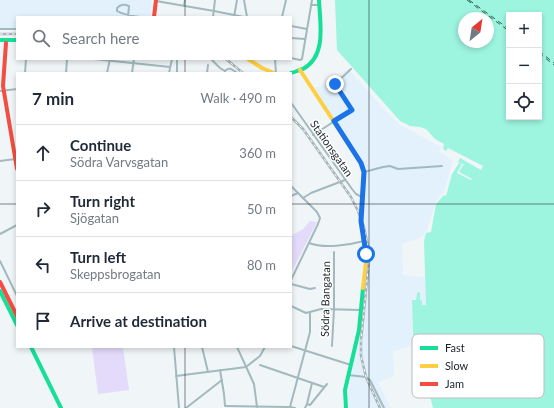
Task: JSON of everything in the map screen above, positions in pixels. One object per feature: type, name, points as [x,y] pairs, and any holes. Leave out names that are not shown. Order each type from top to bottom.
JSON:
[{"type":"street","points":[[184,6],[185,0]]},
{"type":"street","points":[[213,16],[215,0]]},
{"type":"street","points":[[154,16],[156,1],[234,16],[237,0]]},
{"type":"street","points":[[244,0],[245,16]]},
{"type":"street","points":[[282,16],[286,0]]},
{"type":"street","points":[[292,58],[302,60],[312,0]]},
{"type":"street","points":[[292,74],[300,70],[312,61],[320,48],[320,2],[311,5]]},
{"type":"street","points":[[125,4],[129,6],[128,16],[117,11],[117,8],[125,4]]},
{"type":"street","points":[[292,26],[307,29]]},
{"type":"street","points":[[0,29],[16,30]]},
{"type":"street","points":[[292,38],[305,40]]},
{"type":"street","points":[[0,40],[16,40]]},
{"type":"street","points":[[6,43],[2,91],[15,144],[16,164]]},
{"type":"street","points":[[25,72],[26,60]]},
{"type":"street","points":[[66,72],[67,60]]},
{"type":"street","points":[[108,72],[110,60],[170,67]]},
{"type":"street","points":[[132,72],[134,60]]},
{"type":"street","points":[[169,72],[172,60]]},
{"type":"street","points":[[177,72],[178,60]]},
{"type":"street","points":[[212,60],[225,72],[228,68],[231,68],[236,72]]},
{"type":"street","points":[[250,60],[262,68],[272,72]]},
{"type":"street","points":[[275,60],[275,72]]},
{"type":"street","points":[[207,72],[208,65]]},
{"type":"street","points":[[313,135],[352,110],[335,84],[351,69]]},
{"type":"street","points":[[300,70],[361,163],[364,172],[361,221],[366,262],[359,330],[345,390],[346,408]]},
{"type":"street","points":[[2,91],[16,89]]},
{"type":"street","name":"Stationsgatan","points":[[292,104],[354,192],[362,197]]},
{"type":"street","points":[[0,162],[15,159]]},
{"type":"street","points":[[364,172],[390,166],[398,169],[442,166]]},
{"type":"street","points":[[303,198],[311,193],[345,180]]},
{"type":"street","points":[[292,187],[317,212],[320,218],[320,221],[292,278]]},
{"type":"street","points":[[292,196],[298,193]]},
{"type":"street","points":[[0,229],[1,233],[16,226]]},
{"type":"street","points":[[309,243],[319,246],[346,245],[364,241]]},
{"type":"street","name":"Södra Bangatan","points":[[332,346],[334,309],[334,252]]},
{"type":"street","points":[[0,261],[16,294]]},
{"type":"street","points":[[0,282],[1,291],[16,318]]},
{"type":"street","points":[[292,284],[310,289],[315,288]]},
{"type":"street","points":[[292,306],[306,312],[321,309],[361,310]]},
{"type":"street","points":[[291,407],[310,332],[310,312]]},
{"type":"street","points":[[292,346],[351,365]]},
{"type":"street","points":[[32,348],[61,408]]},
{"type":"street","points":[[174,348],[179,408]]},
{"type":"street","points":[[202,348],[208,372]]},
{"type":"street","points":[[237,348],[254,384],[257,407]]},
{"type":"street","points":[[176,376],[246,367],[260,356],[264,348]]},
{"type":"street","points":[[260,364],[324,387]]},
{"type":"street","points":[[220,370],[225,406],[295,408]]},
{"type":"street","points":[[348,375],[366,377],[370,380],[384,408]]},
{"type":"street","points":[[186,408],[222,380]]},
{"type":"street","points":[[305,408],[312,383]]},
{"type":"street","points":[[307,404],[310,405],[326,384]]},
{"type":"shaded area","points":[[0,0],[152,0],[150,16],[16,16],[16,30],[0,30]]},
{"type":"shaded area","points":[[335,0],[554,0],[554,408],[433,408],[430,398],[544,398],[544,334],[413,334],[412,300],[416,300],[417,293],[420,292],[420,300],[422,301],[422,305],[426,305],[424,241],[426,233],[431,232],[436,204],[444,195],[446,196],[452,174],[459,163],[462,164],[457,173],[471,180],[472,179],[459,172],[463,165],[465,165],[458,162],[460,158],[481,170],[483,166],[448,148],[446,151],[443,149],[444,144],[435,139],[426,129],[410,126],[400,121],[337,50]]},
{"type":"shaded area","points":[[348,69],[400,125],[441,147],[439,152],[453,160],[444,191],[436,201],[427,230],[422,237],[402,244],[403,275],[425,277],[426,306],[412,306],[412,344],[393,352],[394,376],[378,382],[391,408],[349,408],[347,400],[352,366],[360,336],[369,264],[369,239],[363,213],[366,167],[314,88],[331,83]]},
{"type":"shaded area","points":[[310,221],[317,222],[292,271],[292,235],[303,229]]},
{"type":"shaded area","points":[[92,348],[123,348],[129,390],[98,394]]},
{"type":"ferry route","points":[[467,0],[506,29]]},
{"type":"ferry route","points":[[469,0],[506,27]]},
{"type":"ferry route","points":[[542,53],[554,63]]},
{"type":"ferry route","points":[[542,55],[554,65]]},
{"type":"railway","points":[[0,34],[16,34]]},
{"type":"railway","points":[[227,60],[242,72]]},
{"type":"railway","points":[[292,118],[303,129],[351,197],[364,227],[369,261],[361,340],[361,356],[366,377],[380,408]]},
{"type":"traffic: fast","points":[[292,73],[303,69],[311,63],[319,48],[321,29],[319,0]]},
{"type":"traffic: fast","points":[[0,40],[16,40]]},
{"type":"traffic: fast","points":[[346,408],[345,390],[359,330],[363,288]]},
{"type":"traffic: fast","points":[[0,291],[16,323]]},
{"type":"traffic: fast","points":[[31,348],[61,408]]},
{"type":"traffic: slow","points":[[250,60],[272,72]]},
{"type":"traffic: slow","points":[[300,70],[361,163],[364,172],[361,218],[366,262],[363,288]]},
{"type":"traffic: jam","points":[[154,16],[156,0]]},
{"type":"traffic: jam","points":[[6,43],[3,86],[16,163]]},
{"type":"traffic: jam","points":[[0,282],[16,314]]},
{"type":"route","points":[[335,84],[352,110],[334,121],[361,163],[364,172],[361,221],[366,254]]}]
